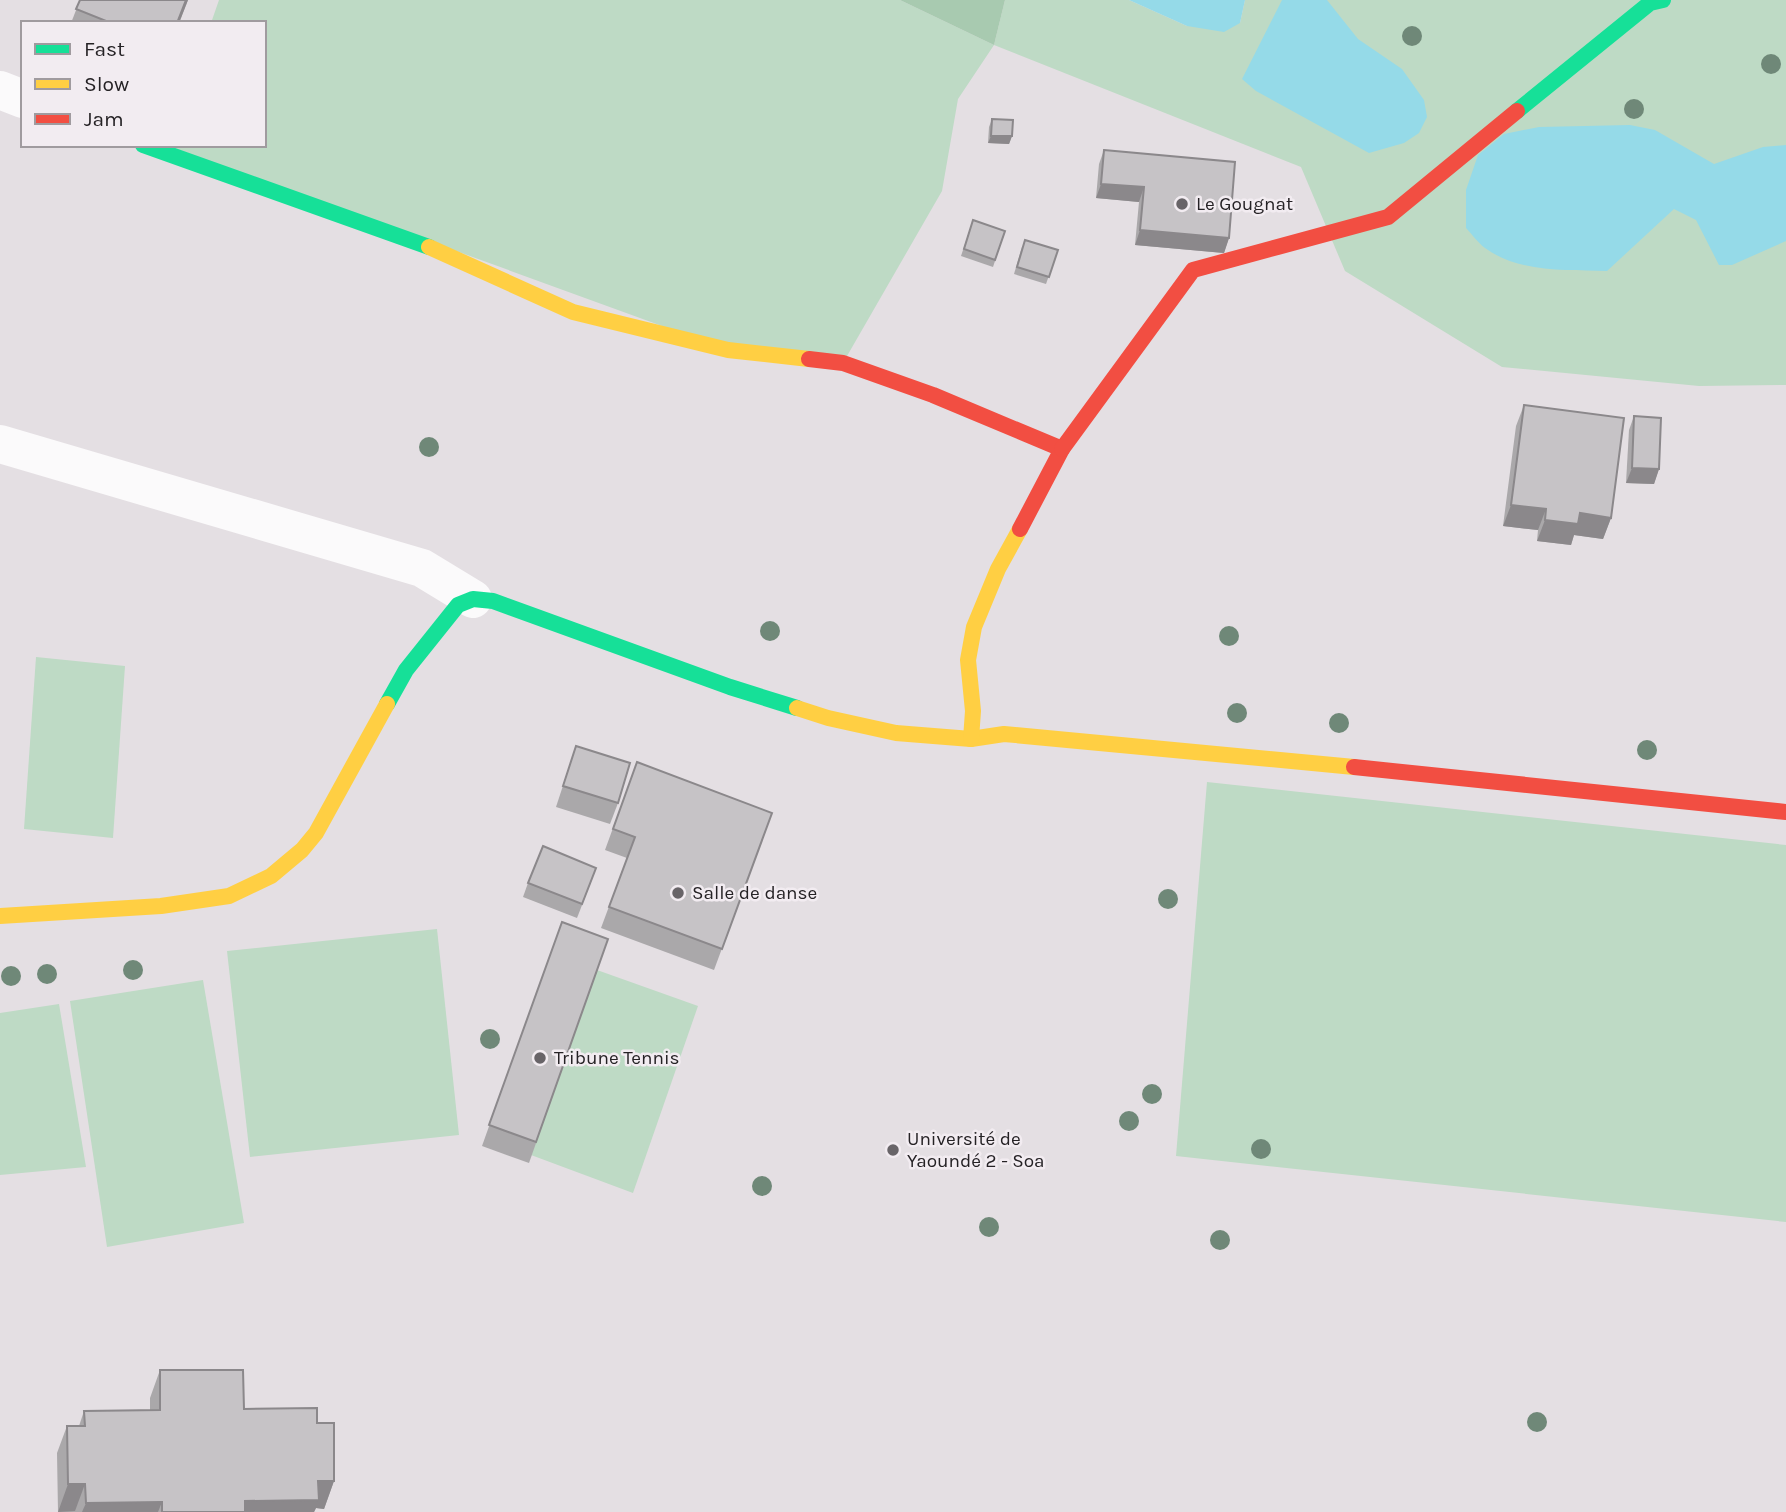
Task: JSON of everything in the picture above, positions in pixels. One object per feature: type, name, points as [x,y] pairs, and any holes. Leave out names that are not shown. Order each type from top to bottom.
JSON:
[{"type":"street","points":[[971,739],[973,711],[968,660],[974,627],[998,569],[1062,449],[1193,270],[1388,217],[1650,3],[1663,0]]},
{"type":"street","points":[[0,90],[21,98]]},
{"type":"street","points":[[149,147],[442,252],[573,312],[728,350],[843,363],[933,395],[1062,449]]},
{"type":"street","points":[[0,444],[422,568],[473,600]]},
{"type":"street","points":[[0,916],[160,906],[229,897],[271,876],[302,850],[316,833],[406,670],[458,605],[473,600],[493,601],[730,687],[828,718],[896,733],[971,739],[1004,734],[1786,812]]},
{"type":"green space","points":[[219,0],[900,0],[994,45],[958,99],[942,191],[843,363],[728,350],[170,147],[266,147],[266,21],[212,21]]},
{"type":"green space","points":[[900,0],[1005,0],[994,45]]},
{"type":"green space","points":[[1005,0],[1129,0],[1187,26],[1240,23],[1245,0],[1786,0],[1786,385],[1699,386],[1502,367],[1345,271],[1301,167],[994,45]]},
{"type":"green space","points":[[36,657],[125,666],[113,838],[24,829]]},
{"type":"green space","points":[[1207,782],[1786,845],[1786,1222],[1176,1156]]},
{"type":"green space","points":[[437,929],[459,1135],[250,1157],[227,951]]},
{"type":"green space","points":[[597,970],[698,1006],[633,1193],[531,1155]]},
{"type":"green space","points":[[203,980],[244,1223],[107,1247],[70,1001]]},
{"type":"green space","points":[[59,1004],[86,1167],[0,1175],[0,1013]]},
{"type":"water","points":[[1129,0],[1245,0],[1240,23],[1224,32],[1187,26]]},
{"type":"water","points":[[1282,0],[1327,0],[1358,39],[1402,69],[1424,100],[1427,117],[1419,133],[1404,143],[1369,153],[1256,91],[1242,79]]},
{"type":"water","points":[[1630,125],[1655,130],[1714,164],[1763,147],[1786,145],[1786,241],[1732,265],[1719,265],[1696,220],[1674,209],[1607,271],[1560,270],[1528,266],[1498,256],[1482,246],[1466,228],[1466,190],[1478,155],[1504,134],[1539,127]]},
{"type":"building","points":[[80,0],[186,0],[178,21],[106,21],[76,9]]},
{"type":"building","points":[[992,119],[1013,120],[1012,136],[991,136]]},
{"type":"building","points":[[1104,150],[1235,162],[1229,238],[1140,230],[1144,187],[1101,184]]},
{"type":"building","points":[[973,220],[1005,231],[995,260],[964,249]]},
{"type":"building","points":[[1025,240],[1058,250],[1049,277],[1017,267]]},
{"type":"building","points":[[1524,405],[1624,418],[1611,518],[1580,513],[1578,524],[1545,520],[1546,509],[1511,505]]},
{"type":"building","points":[[1634,416],[1661,418],[1659,469],[1632,468]]},
{"type":"building","points":[[576,746],[630,763],[618,803],[563,786]]},
{"type":"building","name":"Salle de danse","points":[[637,762],[772,813],[722,949],[609,907],[635,837],[613,829]]},
{"type":"building","points":[[543,846],[596,868],[582,904],[528,883]]},
{"type":"building","name":"Tribune Tennis","points":[[562,922],[608,939],[536,1142],[489,1125]]},
{"type":"building","points":[[160,1370],[243,1370],[244,1409],[317,1408],[317,1423],[334,1423],[334,1481],[318,1481],[319,1500],[245,1501],[245,1512],[162,1512],[162,1502],[86,1503],[85,1484],[68,1484],[67,1426],[85,1426],[84,1411],[160,1410]]},
{"type":"traffic: fast","points":[[1517,111],[1650,3],[1663,0]]},
{"type":"traffic: fast","points":[[149,147],[429,247]]},
{"type":"traffic: fast","points":[[387,704],[406,670],[458,605],[473,599],[493,601],[730,687],[797,708]]},
{"type":"traffic: slow","points":[[429,247],[573,312],[728,350],[809,359]]},
{"type":"traffic: slow","points":[[971,739],[973,711],[968,660],[974,627],[998,569],[1020,529]]},
{"type":"traffic: slow","points":[[0,916],[161,906],[229,896],[271,876],[302,850],[316,833],[387,704]]},
{"type":"traffic: slow","points":[[797,708],[828,718],[896,733],[971,739],[1004,734],[1354,767]]},
{"type":"traffic: jam","points":[[1062,449],[1193,270],[1388,217],[1517,111]]},
{"type":"traffic: jam","points":[[809,359],[843,363],[933,395],[1062,449],[1020,529]]},
{"type":"traffic: jam","points":[[1354,767],[1786,812]]},
{"type":"place","name":"Le Gougnat","points":[[1182,204]]},
{"type":"place","name":"Salle de danse","points":[[678,893]]},
{"type":"place","name":"Tribune Tennis","points":[[540,1058]]},
{"type":"place","name":"Université de Yaoundé 2 - Soa","points":[[893,1150]]}]
